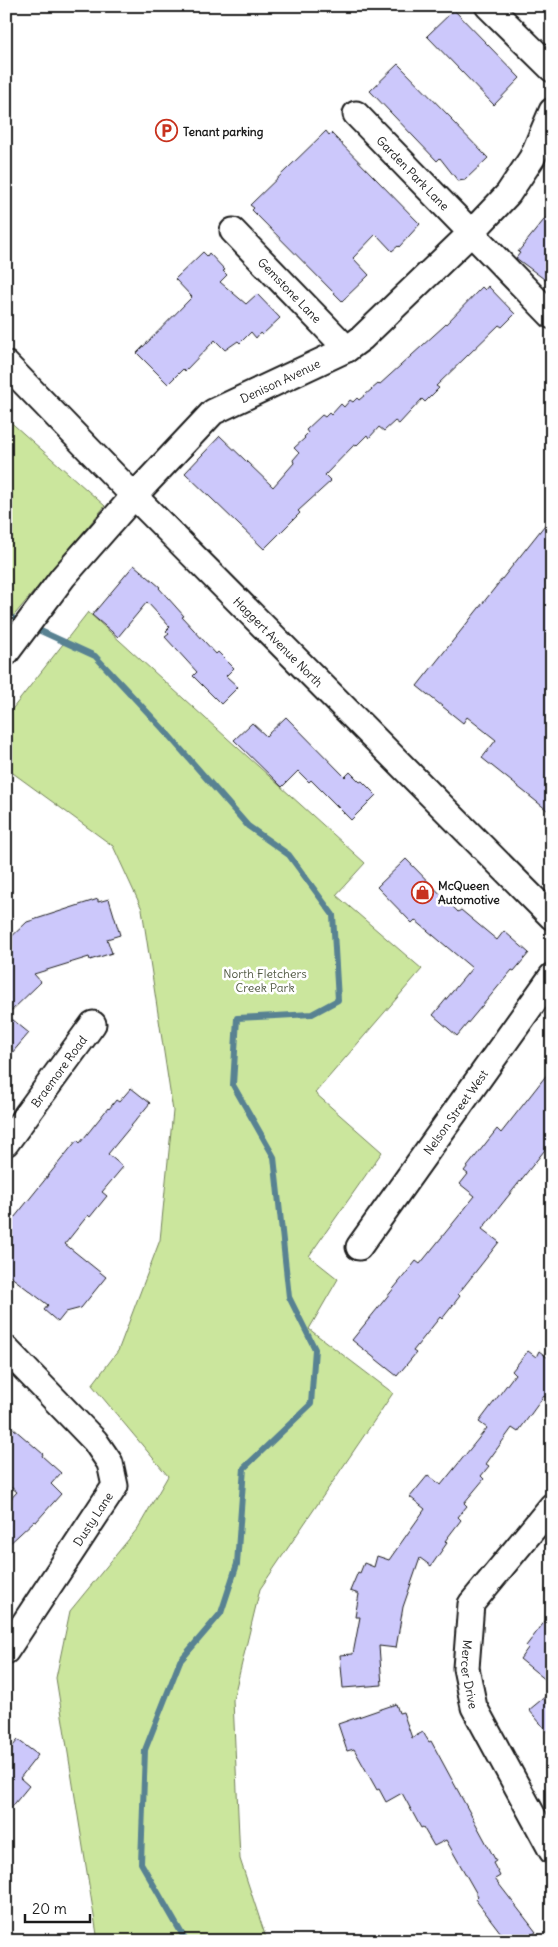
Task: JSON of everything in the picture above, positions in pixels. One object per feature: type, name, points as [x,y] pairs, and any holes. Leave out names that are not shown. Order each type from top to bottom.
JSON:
[{"type":"street","points":[[488,6],[552,69]]},
{"type":"street","name":"Denison Avenue","points":[[8,651],[43,603],[134,496],[213,412],[347,349],[362,338],[471,232],[512,187],[532,158],[552,111]]},
{"type":"street","name":"Garden Park Lane","points":[[356,114],[552,316]]},
{"type":"street","name":"Gemstone Lane","points":[[233,231],[347,349]]},
{"type":"street","name":"Haggert Avenue North","points":[[6,364],[134,496],[552,917]]},
{"type":"street","name":"Nelson Street West","points":[[359,1247],[552,976]]},
{"type":"street","name":"Braemore Road","points":[[6,1143],[93,1024]]},
{"type":"street","name":"Dusty Lane","points":[[6,1349],[95,1442],[110,1463],[115,1486],[6,1651]]},
{"type":"street","name":"Mercer Drive","points":[[552,1506],[471,1604],[466,1668],[474,1707],[552,1852]]},
{"type":"green space","points":[[6,418],[105,506],[6,625]]},
{"type":"green space","name":"North Fletchers Creek Park","points":[[88,612],[365,863],[336,895],[422,969],[315,1093],[382,1152],[309,1256],[338,1279],[309,1329],[393,1393],[260,1589],[233,1700],[240,1859],[267,1941],[98,1941],[56,1678],[70,1611],[138,1528],[168,1476],[92,1385],[118,1351],[160,1240],[173,1111],[142,909],[113,846],[6,768],[6,717]]},
{"type":"building","points":[[454,10],[520,78],[494,105],[427,36]]},
{"type":"building","points":[[398,64],[488,158],[465,180],[458,181],[440,158],[437,161],[370,91]]},
{"type":"building","points":[[326,131],[329,135],[331,133],[420,224],[399,247],[392,251],[376,234],[353,258],[369,275],[342,301],[252,210],[254,208],[250,205]]},
{"type":"building","points":[[552,210],[552,285],[516,258],[520,253],[518,252]]},
{"type":"building","points":[[203,252],[207,256],[209,253],[225,270],[223,271],[227,275],[220,282],[246,304],[257,294],[280,318],[262,335],[260,333],[256,338],[251,332],[240,343],[238,341],[225,350],[215,340],[185,371],[183,369],[168,384],[137,353],[192,297],[175,279]]},
{"type":"building","points":[[488,286],[515,314],[502,327],[499,325],[436,386],[439,388],[425,402],[422,399],[399,424],[395,421],[384,431],[379,427],[369,438],[367,435],[356,446],[354,445],[325,475],[331,481],[298,511],[300,513],[264,549],[185,473],[220,436],[273,487],[294,463],[293,460],[299,453],[294,448],[305,438],[308,433],[306,430],[322,415],[325,417],[329,413],[331,415],[341,404],[344,407],[350,400],[353,402],[357,398],[359,400],[379,385],[444,326],[482,287],[485,290]]},
{"type":"building","points":[[552,516],[552,814],[482,758],[496,740],[467,717],[463,723],[417,686]]},
{"type":"building","points":[[134,565],[160,587],[184,616],[182,617],[216,654],[218,652],[234,668],[226,676],[238,687],[221,704],[193,676],[197,672],[165,637],[169,634],[166,631],[170,627],[147,602],[118,637],[92,615]]},
{"type":"building","points":[[286,717],[345,777],[350,772],[376,795],[351,820],[311,780],[309,782],[298,771],[282,787],[234,740],[252,723],[266,736]]},
{"type":"building","points":[[406,859],[458,912],[461,910],[497,940],[504,931],[529,953],[514,971],[512,970],[457,1036],[433,1015],[472,968],[415,920],[412,923],[377,887]]},
{"type":"building","points":[[98,899],[98,902],[109,899],[120,935],[107,939],[112,953],[90,960],[89,957],[34,974],[41,982],[7,1015],[29,1033],[6,1060],[6,942],[27,922]]},
{"type":"building","points":[[552,1068],[552,1141],[482,1229],[499,1242],[458,1294],[460,1296],[442,1319],[440,1317],[413,1351],[416,1353],[397,1376],[352,1340],[416,1261],[420,1264],[475,1196],[460,1184],[468,1174],[464,1171],[497,1129],[501,1133]]},
{"type":"building","points":[[131,1088],[150,1103],[108,1154],[123,1167],[102,1192],[107,1196],[90,1217],[88,1215],[65,1244],[106,1277],[81,1308],[66,1312],[58,1322],[44,1310],[48,1305],[6,1273],[6,1228],[77,1140],[80,1143],[108,1108],[116,1100],[119,1102]]},
{"type":"building","points":[[528,1351],[536,1357],[539,1351],[552,1361],[552,1401],[544,1396],[518,1432],[512,1428],[486,1464],[489,1466],[481,1476],[484,1479],[464,1503],[467,1506],[458,1517],[461,1520],[445,1541],[447,1543],[431,1566],[420,1558],[403,1607],[396,1648],[379,1646],[382,1685],[343,1688],[340,1655],[353,1654],[360,1617],[355,1617],[359,1594],[350,1591],[358,1572],[360,1573],[364,1563],[374,1567],[377,1556],[389,1560],[425,1509],[410,1497],[428,1475],[441,1485],[487,1428],[479,1422],[515,1374],[512,1371]]},
{"type":"building","points":[[6,1422],[43,1454],[42,1456],[61,1473],[51,1484],[61,1494],[36,1522],[34,1521],[6,1547],[6,1504],[17,1492],[6,1483]]},
{"type":"building","points":[[552,1612],[552,1685],[520,1659],[528,1648],[526,1646]]},
{"type":"building","points":[[552,1691],[552,1737],[529,1710]]},
{"type":"building","points":[[396,1704],[399,1713],[403,1712],[412,1738],[423,1732],[429,1742],[431,1741],[496,1861],[493,1863],[500,1876],[495,1879],[536,1932],[524,1941],[507,1941],[475,1899],[478,1896],[446,1840],[434,1846],[423,1827],[421,1828],[402,1793],[386,1802],[379,1789],[377,1790],[354,1749],[347,1751],[338,1724]]},
{"type":"building","points":[[18,1740],[38,1755],[20,1778],[29,1786],[6,1814],[6,1754]]},
{"type":"waterway","points":[[6,615],[23,623]]},
{"type":"waterway","points":[[32,627],[95,656],[164,730],[248,826],[289,855],[333,915],[338,1000],[312,1014],[237,1018],[233,1085],[274,1157],[289,1297],[315,1349],[311,1404],[244,1468],[237,1564],[221,1613],[180,1661],[145,1750],[141,1863],[186,1941]]},
{"type":"place","name":"Tenant parking","points":[[167,131]]},
{"type":"place","name":"McQueen Automotive","points":[[422,892]]}]
